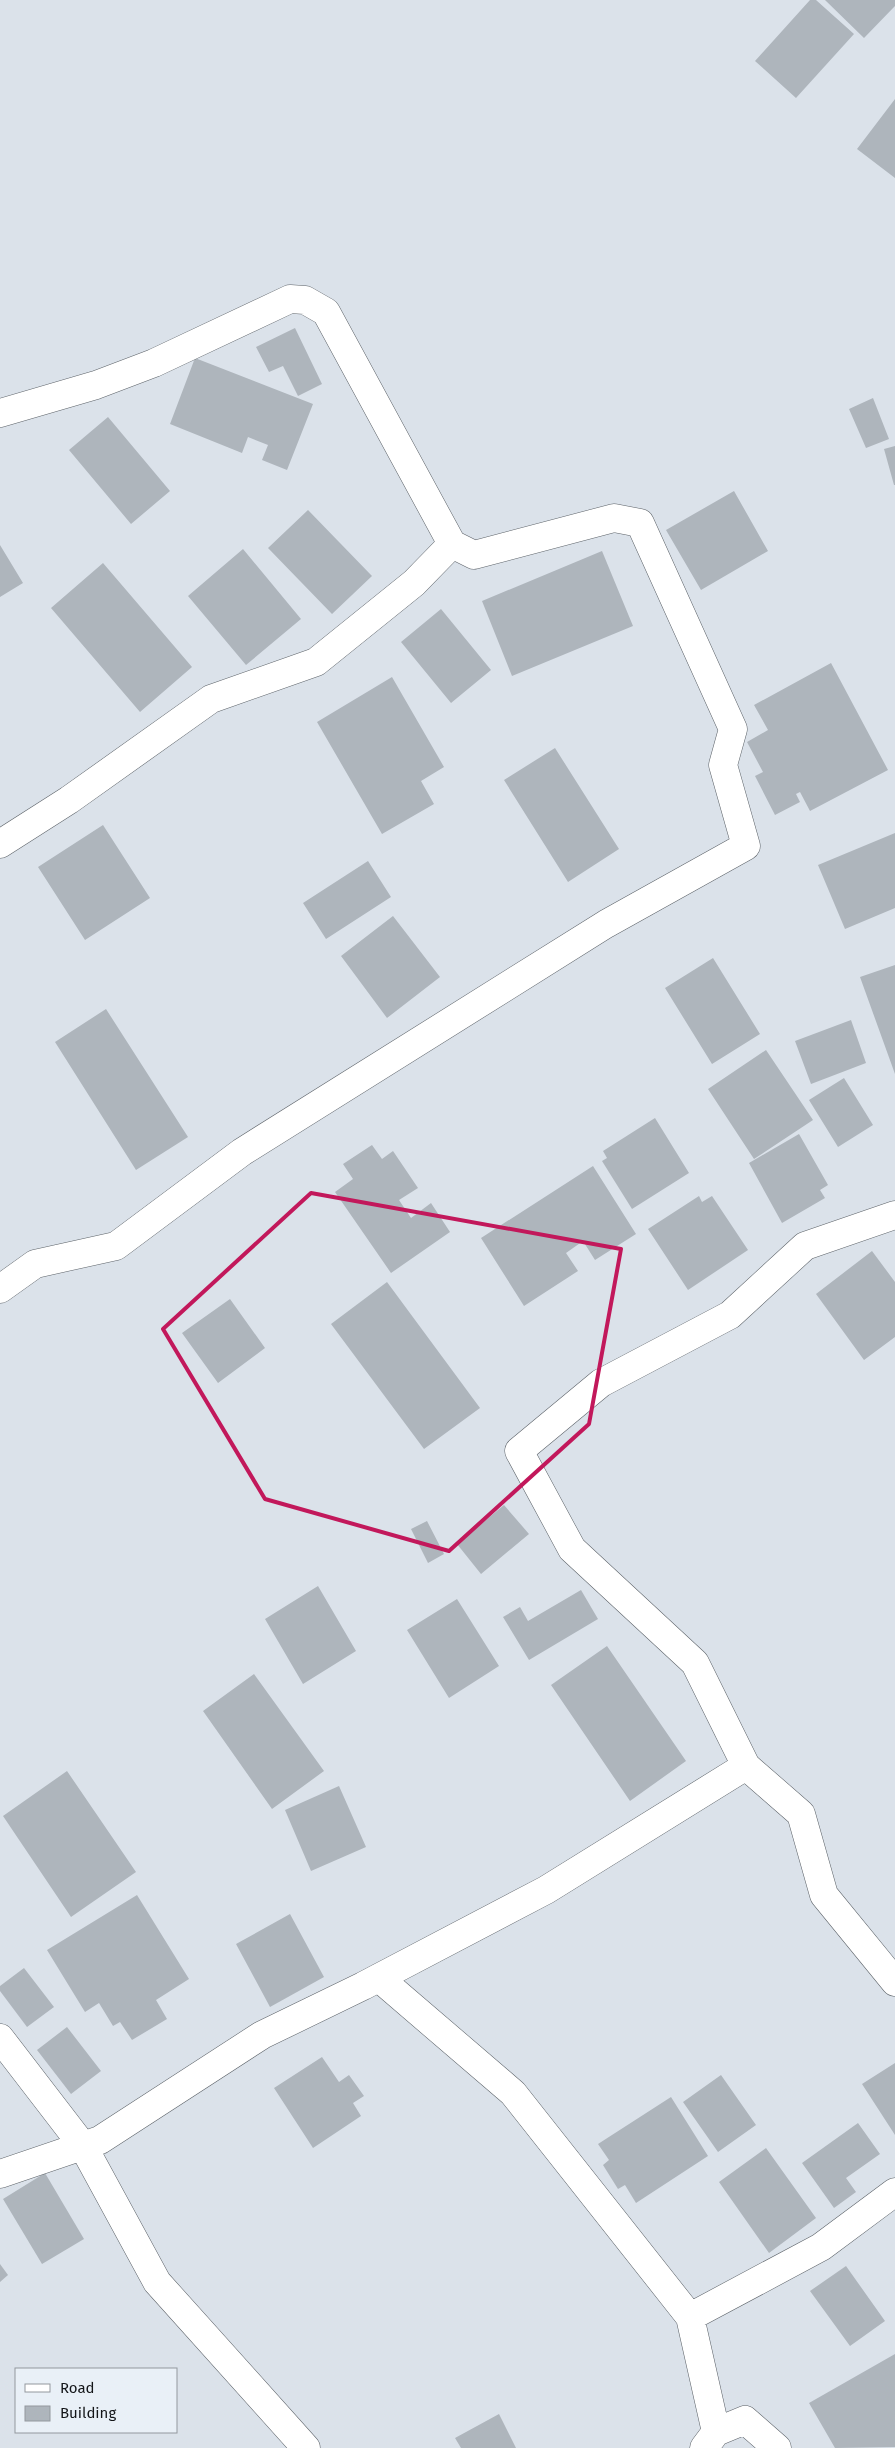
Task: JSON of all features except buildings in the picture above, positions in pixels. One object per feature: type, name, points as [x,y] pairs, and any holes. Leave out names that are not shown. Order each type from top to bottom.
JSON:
[{"type":"street","points":[[0,413],[96,385],[154,363],[290,299],[305,300],[326,312],[452,544],[474,555],[614,518],[640,524],[733,728],[723,765],[746,846],[606,924],[242,1152],[116,1246],[35,1264],[0,1289]]},
{"type":"street","points":[[0,844],[69,800],[211,698],[316,662],[414,583],[452,544]]},
{"type":"street","points":[[895,1215],[805,1246],[730,1315],[601,1383],[519,1451],[572,1549],[695,1663],[746,1766],[801,1814],[824,1894],[895,1982]]},
{"type":"street","points":[[0,2174],[100,2140],[262,2035],[379,1978],[546,1890],[746,1766]]},
{"type":"street","points":[[379,1978],[513,2093],[690,2317],[710,2440],[745,2420],[777,2448]]},
{"type":"street","points":[[0,2038],[83,2146],[157,2282],[306,2448]]},
{"type":"street","points":[[690,2317],[821,2247],[895,2192]]},
{"type":"highlighted area","points":[[311,1193],[621,1249],[589,1424],[449,1551],[265,1499],[163,1329]]}]
